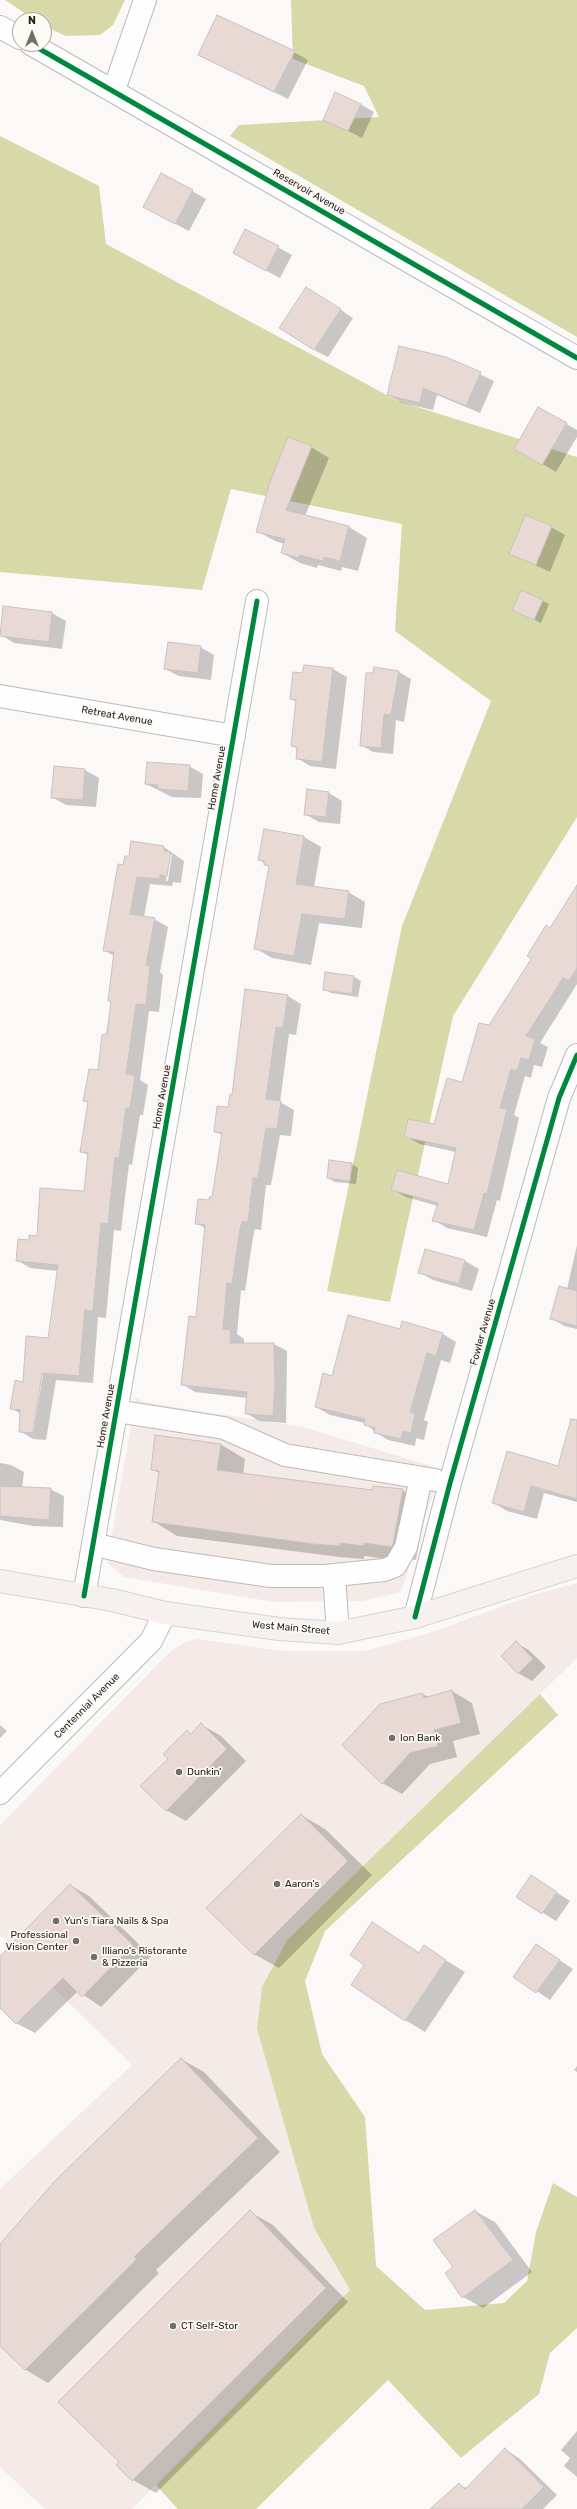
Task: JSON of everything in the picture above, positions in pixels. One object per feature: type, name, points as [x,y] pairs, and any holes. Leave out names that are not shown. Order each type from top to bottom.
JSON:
[{"type":"main road","name":"West Main Street","points":[[0,1581],[84,1596],[165,1613],[279,1629],[338,1633],[369,1628],[415,1616],[577,1566]]},
{"type":"street","points":[[114,90],[145,0]]},
{"type":"street","points":[[0,27],[12,34]]},
{"type":"street","name":"Reservoir Avenue","points":[[45,52],[114,90],[577,358]]},
{"type":"street","name":"Home Avenue","points":[[84,1596],[257,601]]},
{"type":"street","name":"Retreat Avenue","points":[[0,696],[234,736]]},
{"type":"street","name":"Fowler Avenue","points":[[415,1616],[450,1483],[559,1098],[577,1055]]},
{"type":"street","points":[[116,1411],[224,1428],[285,1455],[450,1483]]},
{"type":"street","points":[[93,1544],[154,1559],[271,1576],[334,1575],[384,1570],[395,1566],[401,1559],[410,1531],[421,1478]]},
{"type":"street","points":[[334,1575],[338,1633]]},
{"type":"street","name":"Centennial Avenue","points":[[0,1793],[151,1641],[165,1613]]},
{"type":"shaded area","points":[[136,1397],[143,1402],[303,1427],[441,1469],[401,1592],[363,1601],[274,1602],[124,1577],[107,1563]]},
{"type":"shaded area","points":[[577,1583],[577,1658],[287,1940],[262,1987],[257,2029],[314,2228],[350,2290],[132,2509],[45,2509],[0,2467],[0,2189],[132,2065],[0,1935],[0,1825],[171,1651],[185,1642],[198,1639],[283,1651],[365,1651],[429,1633],[536,1594]]},
{"type":"green space","points":[[5,0],[125,0],[113,25],[100,35],[66,36],[52,30],[52,12],[23,12]]},
{"type":"green space","points":[[291,0],[577,0],[577,337],[230,136],[239,125],[379,117],[364,86],[293,59]]},
{"type":"green space","points":[[0,136],[99,186],[106,244],[398,401],[577,457],[577,817],[453,1016],[390,1302],[327,1291],[402,926],[491,701],[395,631],[402,524],[231,489],[202,590],[0,572]]},
{"type":"green space","points":[[540,1694],[558,1715],[325,1931],[305,1981],[322,2054],[365,2117],[376,2266],[425,2310],[504,2303],[527,2281],[536,2232],[553,2183],[577,2197],[577,2328],[550,2353],[539,2394],[461,2458],[388,2380],[256,2509],[178,2509],[156,2485],[350,2290],[314,2228],[257,2029],[262,1987],[287,1940]]},
{"type":"building","points":[[217,15],[295,51],[274,92],[198,55]]},
{"type":"building","points":[[335,92],[361,104],[348,131],[323,120]]},
{"type":"building","points":[[161,173],[193,190],[175,224],[143,207]]},
{"type":"building","points":[[245,229],[279,246],[266,271],[233,253]]},
{"type":"building","points":[[306,287],[341,309],[314,350],[279,328]]},
{"type":"building","points":[[399,346],[446,357],[481,372],[466,406],[423,388],[420,403],[387,395]]},
{"type":"building","points":[[538,407],[567,423],[542,465],[514,449]]},
{"type":"building","points":[[288,437],[312,446],[286,510],[349,526],[340,561],[324,557],[323,561],[300,555],[299,558],[281,553],[285,539],[256,532],[270,482]]},
{"type":"building","points":[[525,515],[552,526],[536,565],[509,554]]},
{"type":"building","points":[[521,590],[543,600],[534,620],[512,610]]},
{"type":"building","points":[[3,606],[52,612],[49,642],[0,636]]},
{"type":"building","points":[[168,642],[201,646],[198,673],[164,669]]},
{"type":"building","points":[[304,665],[333,668],[322,762],[296,759],[297,747],[291,746],[296,700],[290,699],[293,672],[302,673]]},
{"type":"building","points":[[374,667],[399,671],[391,715],[384,714],[381,748],[360,746],[366,673],[373,673]]},
{"type":"building","points":[[147,762],[190,765],[188,791],[158,789],[158,785],[145,784]]},
{"type":"building","points":[[54,766],[85,769],[83,800],[51,798]]},
{"type":"building","points":[[307,789],[329,792],[326,817],[304,815]]},
{"type":"building","points":[[264,829],[304,836],[296,884],[349,891],[345,919],[302,914],[294,956],[254,949],[269,866],[264,865],[264,861],[258,860]]},
{"type":"building","points":[[131,841],[164,846],[164,851],[171,852],[167,876],[160,875],[159,879],[137,877],[130,914],[155,918],[146,965],[150,966],[146,1005],[136,1004],[126,1074],[135,1076],[130,1108],[126,1108],[119,1158],[115,1157],[108,1224],[101,1223],[93,1311],[85,1310],[79,1376],[42,1373],[33,1433],[19,1432],[20,1410],[10,1409],[15,1380],[23,1382],[26,1336],[48,1338],[58,1265],[16,1261],[18,1239],[29,1240],[29,1235],[37,1236],[40,1188],[84,1191],[88,1153],[80,1152],[88,1102],[83,1101],[89,1069],[98,1070],[102,1035],[107,1034],[111,1001],[108,1001],[114,952],[103,951],[118,864],[123,865],[125,856],[129,856]]},
{"type":"building","points":[[577,885],[577,968],[569,981],[563,978],[526,1036],[535,1039],[529,1060],[521,1058],[517,1071],[511,1069],[500,1108],[507,1109],[487,1194],[484,1193],[474,1230],[432,1221],[438,1203],[391,1190],[397,1170],[448,1184],[456,1148],[404,1137],[408,1119],[434,1124],[447,1078],[462,1082],[479,1023],[489,1025],[531,959],[527,956],[546,925],[550,928]]},
{"type":"building","points":[[325,972],[354,976],[352,994],[323,990]]},
{"type":"building","points":[[245,989],[288,995],[283,1028],[276,1027],[266,1099],[281,1101],[277,1129],[266,1128],[258,1178],[253,1178],[248,1222],[242,1222],[232,1284],[227,1283],[223,1329],[231,1330],[230,1343],[274,1343],[275,1386],[273,1416],[245,1414],[247,1392],[181,1385],[189,1316],[196,1317],[205,1225],[195,1224],[198,1199],[209,1200],[209,1197],[212,1197],[222,1133],[214,1132],[217,1106],[228,1107],[230,1094],[232,1095]]},
{"type":"building","points":[[329,1160],[352,1163],[350,1181],[327,1178]]},
{"type":"building","points":[[425,1249],[465,1260],[459,1284],[418,1273]]},
{"type":"building","points":[[559,1286],[577,1291],[577,1326],[550,1319]]},
{"type":"building","points":[[348,1315],[400,1329],[402,1321],[443,1333],[436,1356],[427,1353],[410,1412],[415,1414],[411,1433],[403,1431],[401,1439],[374,1433],[375,1428],[364,1425],[365,1419],[315,1407],[323,1373],[332,1376]]},
{"type":"building","points":[[571,1419],[577,1420],[577,1499],[531,1486],[524,1512],[492,1503],[507,1451],[558,1466]]},
{"type":"building","points":[[155,1435],[221,1444],[217,1470],[372,1490],[373,1486],[403,1489],[392,1547],[364,1543],[364,1546],[340,1543],[340,1546],[313,1544],[152,1522],[159,1471],[151,1470]]},
{"type":"building","points":[[0,1486],[51,1488],[49,1520],[0,1516]]},
{"type":"building","points":[[516,1641],[533,1659],[518,1674],[501,1656]]},
{"type":"building","name":"Ion Bank","points":[[452,1690],[461,1723],[434,1730],[438,1746],[410,1753],[382,1784],[342,1745],[380,1704],[422,1693],[424,1698]]},
{"type":"building","name":"Dunkin'","points":[[201,1723],[227,1749],[166,1811],[140,1786],[168,1759],[163,1754],[187,1730],[191,1734]]},
{"type":"building","name":"Aaron's","points":[[301,1814],[348,1861],[254,1955],[206,1908]]},
{"type":"building","points":[[531,1875],[557,1892],[542,1914],[516,1897]]},
{"type":"building","points":[[70,1884],[133,1945],[82,1997],[63,1978],[16,2024],[0,2008],[0,1956]]},
{"type":"building","points":[[372,1922],[419,1953],[424,1945],[446,1960],[405,2021],[351,1985],[364,1965],[350,1955]]},
{"type":"building","points":[[536,1944],[560,1960],[536,1993],[513,1977]]},
{"type":"building","points":[[181,2058],[258,2138],[134,2257],[137,2259],[25,2370],[0,2346],[0,2244],[55,2181]]},
{"type":"building","points":[[250,2210],[326,2288],[132,2481],[116,2465],[119,2462],[58,2402]]},
{"type":"building","points":[[475,2210],[513,2260],[462,2298],[445,2273],[453,2267],[433,2240]]},
{"type":"building","points":[[505,2448],[544,2487],[522,2509],[430,2509],[459,2483],[465,2489]]},
{"type":"cycle path","points":[[45,52],[577,358]]},
{"type":"cycle path","points":[[84,1596],[257,601]]},
{"type":"cycle path","points":[[415,1617],[450,1483],[559,1098],[577,1055]]},
{"type":"place","name":"Ion Bank","points":[[392,1738]]},
{"type":"place","name":"Dunkin'","points":[[179,1772]]},
{"type":"place","name":"Aaron's","points":[[277,1884]]},
{"type":"place","name":"Yun's Tiara Nails & Spa","points":[[56,1921]]},
{"type":"place","name":"Professional Vision Center","points":[[76,1941]]},
{"type":"place","name":"Illiano's Ristorante & Pizzeria","points":[[94,1957]]},
{"type":"place","name":"CT Self-Stor","points":[[173,2326]]}]
